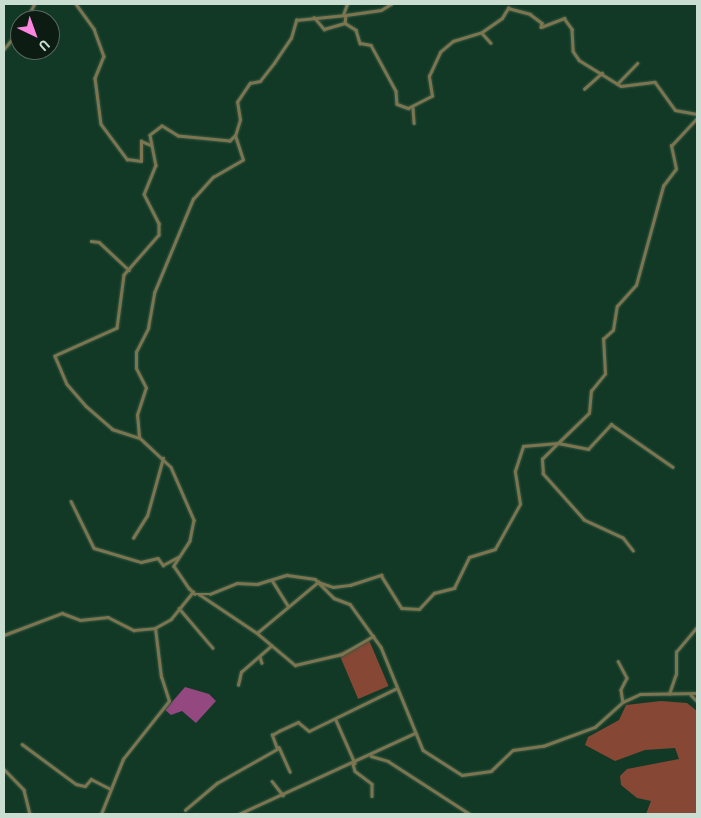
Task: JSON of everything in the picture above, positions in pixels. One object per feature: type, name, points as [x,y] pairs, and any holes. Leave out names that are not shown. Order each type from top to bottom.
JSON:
[{"type":"street","points":[[76,4],[94,29],[104,56],[95,78],[101,124],[127,158],[142,160],[142,140],[151,146]]},
{"type":"street","points":[[336,16],[347,12],[347,4]]},
{"type":"street","points":[[373,636],[342,654],[295,665],[257,633],[199,594],[193,592],[176,570],[180,557],[194,532],[194,520],[171,466],[140,438],[112,429],[85,405],[55,358],[59,352],[116,329],[119,295],[129,270],[160,231],[144,194],[156,165],[150,135],[162,126],[178,136],[230,141],[235,136],[240,120],[237,102],[250,83],[260,81],[274,63],[291,38],[293,22],[314,17],[381,10],[391,4]]},
{"type":"street","points":[[314,17],[324,28],[345,23],[356,30],[360,43],[372,45],[396,91],[397,105],[413,108],[432,96],[428,76],[440,52],[453,40],[481,32],[512,5],[535,18],[541,27],[567,20],[576,57],[617,84],[627,87],[651,80],[662,87],[675,110],[697,114]]},
{"type":"street","points":[[345,23],[346,15]]},
{"type":"street","points":[[481,32],[491,43]]},
{"type":"street","points":[[617,84],[637,62]]},
{"type":"street","points":[[584,89],[602,73]]},
{"type":"street","points":[[413,108],[414,123]]},
{"type":"street","points":[[633,551],[623,538],[585,520],[543,474],[542,459],[589,413],[590,393],[605,374],[603,339],[613,330],[617,306],[636,285],[663,186],[676,169],[671,146],[697,118]]},
{"type":"street","points":[[140,438],[137,415],[146,388],[136,368],[136,352],[148,328],[153,296],[193,199],[213,177],[244,159],[235,136]]},
{"type":"street","points":[[91,241],[99,242],[129,270]]},
{"type":"street","points":[[199,594],[238,582],[272,580],[295,574],[318,582],[344,586],[381,574],[402,608],[420,609],[434,592],[455,587],[469,557],[496,547],[520,503],[515,471],[524,445],[558,443],[586,450],[612,424],[673,467]]},
{"type":"street","points":[[133,538],[147,516],[163,458]]},
{"type":"street","points":[[71,501],[94,548],[141,562],[158,558],[162,565],[180,557]]},
{"type":"street","points":[[272,580],[288,607]]},
{"type":"street","points":[[257,633],[318,582]]},
{"type":"street","points":[[318,582],[334,598],[350,604],[373,636],[424,751],[455,772],[480,774],[495,768],[513,750],[543,746],[595,727],[623,702],[643,694],[695,694],[697,701]]},
{"type":"street","points":[[4,635],[62,613],[80,620],[96,615],[108,617],[134,630],[155,628],[179,608],[193,592]]},
{"type":"street","points":[[179,608],[213,648]]},
{"type":"street","points":[[669,694],[669,682],[676,674],[676,652],[697,627]]},
{"type":"street","points":[[101,814],[108,788],[123,759],[169,701],[161,677],[155,628]]},
{"type":"street","points":[[238,685],[241,672],[271,646]]},
{"type":"street","points":[[260,655],[262,663]]},
{"type":"street","points":[[618,661],[627,678],[621,690],[623,702]]},
{"type":"street","points":[[290,772],[272,735],[298,722],[308,731],[336,720],[395,689]]},
{"type":"street","points":[[336,720],[354,764],[355,771],[372,784],[372,796]]},
{"type":"street","points":[[239,813],[354,764],[415,733]]},
{"type":"street","points":[[22,744],[76,784],[85,786],[91,779],[108,788]]},
{"type":"street","points":[[185,810],[217,783],[279,747]]},
{"type":"street","points":[[369,756],[388,761],[470,814]]},
{"type":"street","points":[[4,769],[25,792],[29,814]]},
{"type":"street","points":[[272,781],[283,795]]},
{"type":"shaded area","points":[[369,640],[389,686],[358,699],[339,653]]},
{"type":"shaded area","points":[[185,687],[209,694],[216,701],[196,723],[182,711],[171,715],[165,710]]},
{"type":"shaded area","points":[[661,701],[687,703],[697,711],[697,814],[646,814],[651,801],[637,798],[621,785],[620,776],[627,769],[679,759],[675,748],[645,750],[615,761],[585,745],[588,737],[619,720],[626,705]]}]
